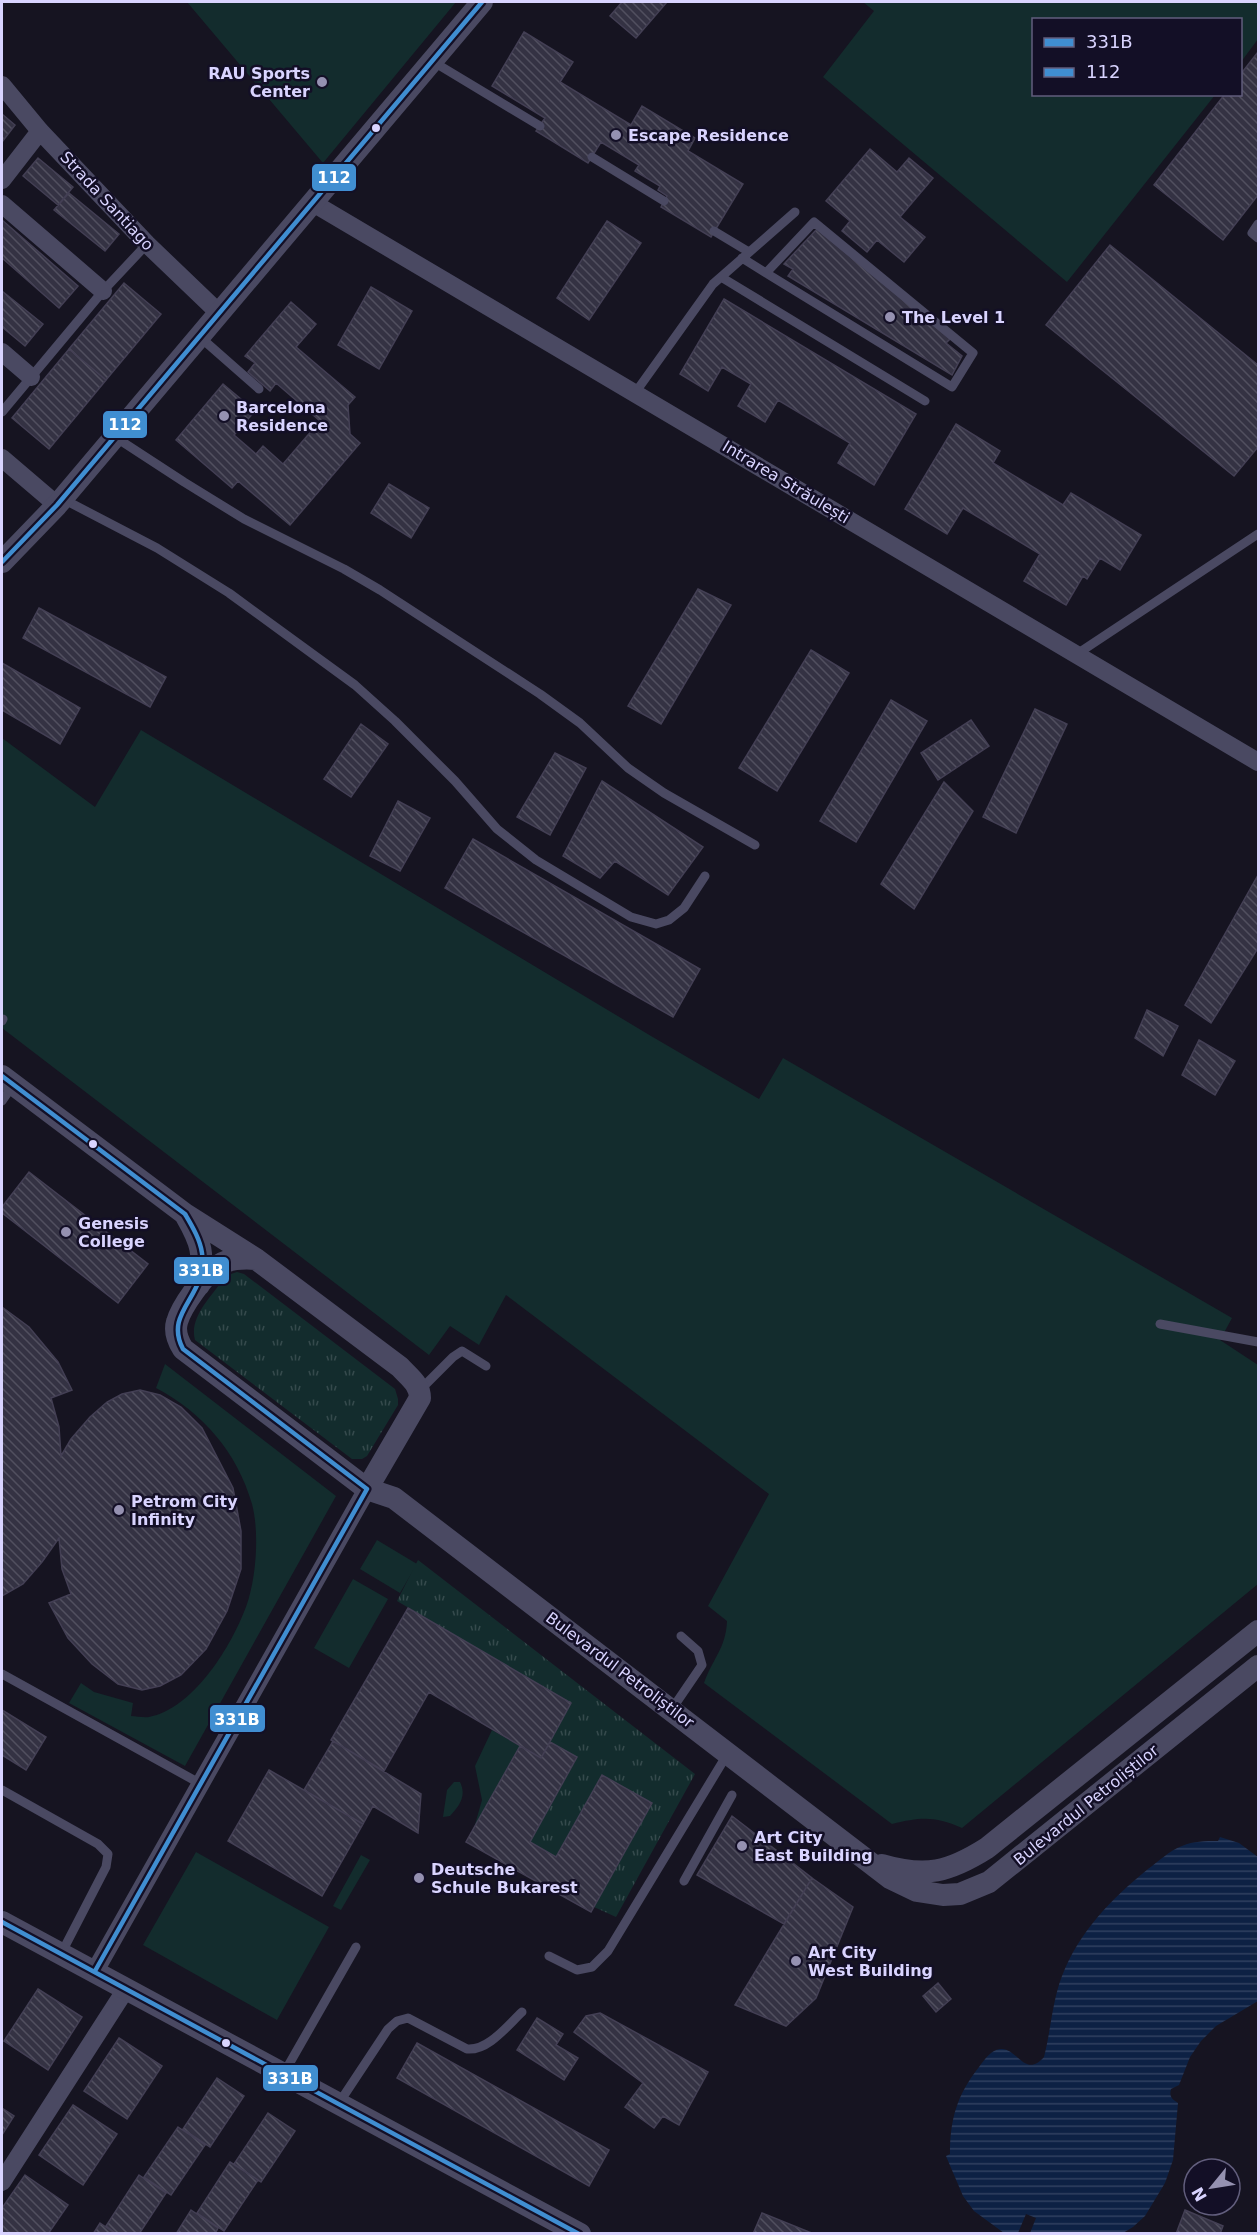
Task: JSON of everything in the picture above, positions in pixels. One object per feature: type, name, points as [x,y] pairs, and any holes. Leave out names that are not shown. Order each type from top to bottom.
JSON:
[{"type":"street","points":[[2,562],[59,502],[115,437],[482,2]]},
{"type":"street","name":"Strada Santiago","points":[[2,85],[40,130],[147,244],[219,313]]},
{"type":"street","points":[[2,180],[40,130]]},
{"type":"street","name":"Intrarea Străulești","points":[[313,203],[1258,762]]},
{"type":"street","points":[[2,204],[103,291]]},
{"type":"street","points":[[2,352],[31,377]]},
{"type":"street","points":[[2,458],[59,502]]},
{"type":"street","name":"Bulevardul Petroliștilor","points":[[5,1087],[185,1214],[256,1259],[399,1367],[420,1390]]},
{"type":"street","name":"Bulevardul Petroliștilor","points":[[185,1214],[195,1232],[202,1254],[199,1285]]},
{"type":"street","name":"Bulevardul Petroliștilor","points":[[256,1259],[235,1259],[219,1265],[199,1285],[177,1323],[178,1342],[183,1349],[368,1489],[394,1498],[890,1878],[917,1891],[944,1895],[960,1894],[975,1889],[1002,1873],[1258,1665]]},
{"type":"street","points":[[95,1971],[420,1398],[420,1390]]},
{"type":"street","name":"Bulevardul Petroliștilor","points":[[866,1860],[904,1872],[934,1871],[970,1859],[987,1848],[1258,1631]]},
{"type":"street","points":[[1073,1778],[1092,1801]]},
{"type":"street","points":[[934,1871],[960,1894]]},
{"type":"street","points":[[2,1922],[580,2234]]},
{"type":"street","points":[[2,2182],[126,1989]]},
{"type":"lane","points":[[432,61],[540,126]]},
{"type":"lane","points":[[592,157],[664,201]]},
{"type":"lane","points":[[635,393],[713,284],[795,212]]},
{"type":"lane","points":[[714,231],[766,273],[952,387],[973,353],[814,222],[766,273]]},
{"type":"lane","points":[[1258,224],[1252,233],[1258,238]]},
{"type":"lane","points":[[2,412],[103,291],[147,244]]},
{"type":"lane","points":[[721,277],[925,401]]},
{"type":"lane","points":[[199,336],[259,389]]},
{"type":"lane","points":[[115,437],[184,483],[244,519],[344,569],[380,590],[580,723],[628,768],[664,793],[755,845]]},
{"type":"lane","points":[[59,502],[157,548],[229,592],[371,700],[455,781],[497,829],[536,860],[631,917],[656,924],[669,920],[684,908],[705,876]]},
{"type":"lane","points":[[1077,654],[1258,534]]},
{"type":"lane","points":[[1160,1324],[1258,1342]]},
{"type":"lane","points":[[420,1390],[462,1351],[486,1366]]},
{"type":"lane","points":[[672,1709],[702,1665],[698,1650],[681,1636]]},
{"type":"lane","points":[[2,1674],[201,1784]]},
{"type":"lane","points":[[549,1956],[577,1970],[592,1967],[608,1951],[728,1753]]},
{"type":"lane","points":[[2,1790],[98,1844],[108,1854],[106,1867],[61,1954]]},
{"type":"lane","points":[[684,1881],[732,1795]]},
{"type":"lane","points":[[283,2075],[356,1947]]},
{"type":"lane","points":[[338,2104],[388,2029],[397,2021],[408,2018],[467,2049],[476,2050],[484,2046],[522,2012]]},
{"type":"green space","name":"RAU Sports Center","points":[[187,2],[456,2],[323,163]]},
{"type":"green space","points":[[863,2],[1258,2],[1258,39],[1242,61],[1242,18],[1032,18],[1032,96],[1214,96],[1067,282],[823,77],[874,11]]},
{"type":"green space","points":[[141,730],[759,1099],[783,1058],[1232,1318],[1220,1340],[1258,1365],[1258,1584],[962,1828],[944,1821],[928,1819],[892,1824],[704,1683],[722,1646],[727,1621],[708,1606],[769,1494],[506,1295],[479,1345],[450,1326],[429,1355],[2,1028],[2,738],[95,807]]},
{"type":"green space","points":[[237,1272],[244,1274],[395,1389],[398,1405],[367,1456],[362,1459],[352,1459],[195,1340],[195,1324],[202,1309],[222,1281],[228,1275]]},
{"type":"green space","points":[[165,1364],[336,1496],[185,1766],[69,1703],[81,1683],[94,1692],[133,1703],[131,1716],[149,1717],[165,1712],[180,1703],[194,1690],[219,1660],[248,1601],[254,1573],[256,1544],[252,1504],[237,1467],[216,1436],[189,1409],[156,1388]]},
{"type":"green space","points":[[377,1540],[417,1564],[400,1593],[360,1569]]},
{"type":"green space","points":[[418,1560],[695,1774],[616,1917],[594,1907],[652,1803],[602,1775],[556,1857],[530,1842],[577,1758],[550,1742],[570,1703],[397,1601]]},
{"type":"green space","points":[[353,1579],[388,1599],[349,1668],[314,1648]]},
{"type":"green space","points":[[492,1730],[520,1746],[474,1828],[482,1800],[475,1766]]},
{"type":"green space","points":[[454,1782],[460,1782],[462,1787],[461,1800],[450,1816],[443,1817],[447,1790]]},
{"type":"green space","points":[[196,1852],[329,1927],[277,2020],[143,1945]]},
{"type":"green space","points":[[361,1855],[370,1860],[341,1910],[333,1906]]},
{"type":"water","points":[[1220,1837],[1239,1843],[1258,1857],[1258,2001],[1216,2026],[1201,2041],[1190,2057],[1179,2085],[1171,2089],[1171,2098],[1178,2103],[1173,2160],[1165,2183],[1145,2216],[1123,2233],[1030,2233],[1036,2218],[1026,2214],[1018,2233],[1004,2233],[974,2211],[963,2196],[946,2156],[950,2154],[953,2118],[965,2087],[985,2058],[997,2050],[1011,2052],[1026,2064],[1032,2065],[1044,2057],[1062,1976],[1077,1945],[1098,1917],[1134,1880],[1168,1853],[1191,1843],[1218,1841]]},
{"type":"building","points":[[622,2],[667,2],[636,38],[610,16]]},
{"type":"building","name":"Escape Residence","points":[[524,32],[573,62],[560,82],[631,125],[642,106],[695,138],[688,151],[743,184],[711,237],[661,207],[667,196],[658,190],[660,186],[635,171],[639,165],[601,142],[588,163],[536,131],[545,118],[492,86]]},
{"type":"building","points":[[1258,52],[1258,195],[1223,240],[1154,185],[1223,96],[1242,96],[1242,72]]},
{"type":"building","points":[[2,114],[15,125],[2,142]]},
{"type":"building","points":[[870,149],[897,172],[909,158],[933,178],[900,217],[925,237],[904,262],[877,240],[867,252],[842,231],[850,221],[826,201]]},
{"type":"building","points":[[38,158],[73,187],[58,205],[23,176]]},
{"type":"building","points":[[69,193],[119,234],[105,251],[54,210]]},
{"type":"building","points":[[2,220],[78,286],[59,308],[2,258]]},
{"type":"building","points":[[607,221],[641,243],[589,320],[557,298]]},
{"type":"building","name":"The Level 1","points":[[817,229],[950,339],[946,343],[962,356],[952,375],[788,276],[793,269],[784,264]]},
{"type":"building","points":[[1110,245],[1258,365],[1258,447],[1234,476],[1046,325]]},
{"type":"building","points":[[124,283],[161,314],[106,380],[69,349]]},
{"type":"building","points":[[371,287],[412,311],[379,369],[338,345]]},
{"type":"building","points":[[2,291],[43,324],[25,346],[2,327]]},
{"type":"building","points":[[724,299],[916,414],[874,485],[838,463],[850,443],[778,400],[765,422],[738,406],[751,384],[722,367],[708,391],[680,374]]},
{"type":"building","name":"Barcelona Residence","points":[[291,302],[316,324],[296,347],[355,397],[348,405],[350,434],[360,443],[290,525],[238,481],[232,488],[176,440],[223,384],[255,411],[234,435],[256,454],[263,446],[283,464],[320,421],[276,383],[270,391],[248,372],[255,363],[245,356]]},
{"type":"building","points":[[69,349],[106,380],[49,449],[12,418]]},
{"type":"building","points":[[956,424],[1000,451],[993,463],[1063,505],[1071,493],[1141,535],[1120,570],[1100,558],[1087,579],[1083,576],[1066,605],[1024,581],[1040,554],[963,508],[947,534],[905,509]]},
{"type":"building","points":[[389,484],[429,508],[411,538],[371,513]]},
{"type":"building","points":[[698,589],[731,605],[661,724],[628,706]]},
{"type":"building","points":[[39,608],[166,677],[150,707],[23,638]]},
{"type":"building","points":[[811,650],[849,673],[777,791],[739,768]]},
{"type":"building","points":[[2,663],[80,708],[60,744],[2,710]]},
{"type":"building","points":[[891,700],[927,721],[856,842],[820,821]]},
{"type":"building","points":[[1035,709],[1067,724],[1016,833],[983,817]]},
{"type":"building","points":[[971,720],[989,746],[938,780],[921,753]]},
{"type":"building","points":[[361,724],[388,744],[351,797],[324,779]]},
{"type":"building","points":[[555,753],[586,768],[550,835],[517,817]]},
{"type":"building","points":[[602,781],[703,847],[668,895],[615,861],[600,878],[563,856]]},
{"type":"building","points":[[944,782],[973,811],[914,909],[881,884]]},
{"type":"building","points":[[398,801],[430,818],[400,871],[370,856]]},
{"type":"building","points":[[473,839],[700,969],[673,1017],[445,888]]},
{"type":"building","points":[[1258,875],[1258,948],[1211,1023],[1185,1005]]},
{"type":"building","points":[[1147,1010],[1178,1026],[1163,1056],[1135,1038]]},
{"type":"building","points":[[1199,1040],[1235,1061],[1215,1095],[1182,1075]]},
{"type":"building","name":"Genesis College","points":[[29,1172],[148,1264],[118,1303],[2,1213],[2,1207]]},
{"type":"building","name":"Petrom City Infinity","points":[[2,1307],[29,1327],[58,1362],[72,1390],[51,1398],[59,1427],[61,1456],[71,1439],[107,1402],[122,1394],[140,1390],[160,1395],[181,1407],[202,1428],[233,1488],[241,1531],[241,1569],[227,1611],[206,1649],[181,1675],[160,1686],[142,1690],[118,1684],[92,1664],[68,1638],[49,1603],[71,1594],[62,1569],[59,1538],[23,1584],[2,1596]]},
{"type":"building","points":[[408,1608],[571,1703],[541,1758],[429,1692],[384,1771],[331,1740]]},
{"type":"building","points":[[2,1710],[46,1737],[26,1770],[2,1755]]},
{"type":"building","points":[[333,1741],[421,1794],[418,1833],[373,1806],[363,1824],[304,1790]]},
{"type":"building","points":[[550,1742],[577,1757],[530,1842],[556,1857],[602,1775],[652,1803],[591,1912],[466,1842],[520,1746],[541,1758]]},
{"type":"building","points":[[269,1770],[363,1824],[322,1896],[228,1841]]},
{"type":"building","name":"Art City East Building","points":[[732,1816],[812,1878],[784,1924],[697,1875]]},
{"type":"building","name":"Art City West Building","points":[[812,1878],[853,1907],[816,1998],[786,2026],[735,2005]]},
{"type":"building","points":[[938,1983],[951,1999],[936,2012],[923,1996]]},
{"type":"building","points":[[38,1989],[82,2017],[48,2070],[4,2041]]},
{"type":"building","points":[[600,2013],[708,2072],[679,2125],[663,2116],[654,2128],[625,2107],[643,2083],[574,2032],[586,2016]]},
{"type":"building","points":[[537,2018],[563,2034],[556,2045],[578,2058],[564,2080],[517,2050]]},
{"type":"building","points":[[119,2038],[162,2066],[127,2119],[84,2091]]},
{"type":"building","points":[[417,2043],[609,2150],[589,2186],[397,2078]]},
{"type":"building","points":[[217,2078],[244,2096],[210,2147],[183,2129]]},
{"type":"building","points":[[73,2105],[117,2134],[83,2185],[39,2155]]},
{"type":"building","points":[[2,2108],[14,2116],[2,2135]]},
{"type":"building","points":[[268,2113],[295,2131],[261,2182],[234,2164]]},
{"type":"building","points":[[178,2127],[205,2145],[171,2195],[144,2177]]},
{"type":"building","points":[[230,2162],[258,2180],[224,2231],[197,2213]]},
{"type":"building","points":[[25,2175],[68,2205],[48,2234],[2,2232],[2,2208]]},
{"type":"building","points":[[139,2175],[166,2193],[139,2234],[117,2234],[106,2226]]},
{"type":"building","points":[[191,2210],[218,2228],[215,2234],[176,2234]]},
{"type":"building","points":[[762,2213],[814,2234],[753,2234]]},
{"type":"building","points":[[1182,2217],[1202,2217],[1223,2226],[1220,2234],[1176,2234]]},
{"type":"building","points":[[100,2223],[116,2234],[93,2234]]},
{"type":"transit line","name":"112","points":[[2,562],[57,505],[482,2]]},
{"type":"transit line","name":"331B","points":[[2,1076],[185,1214],[199,1243],[202,1268],[199,1281],[178,1324],[178,1336],[183,1349],[367,1489],[95,1971]]},
{"type":"transit line","name":"331B","points":[[2,1922],[579,2234]]},
{"type":"place","name":"RAU Sports Center","points":[[322,82]]},
{"type":"place","name":"Escape Residence","points":[[616,135]]},
{"type":"place","name":"The Level 1","points":[[890,317]]},
{"type":"place","name":"Barcelona Residence","points":[[224,416]]},
{"type":"place","name":"Genesis College","points":[[66,1232]]},
{"type":"place","name":"Petrom City Infinity","points":[[119,1510]]},
{"type":"place","name":"Art City East Building","points":[[742,1846]]},
{"type":"place","name":"Deutsche Schule Bukarest","points":[[419,1878]]},
{"type":"place","name":"Art City West Building","points":[[796,1961]]}]
